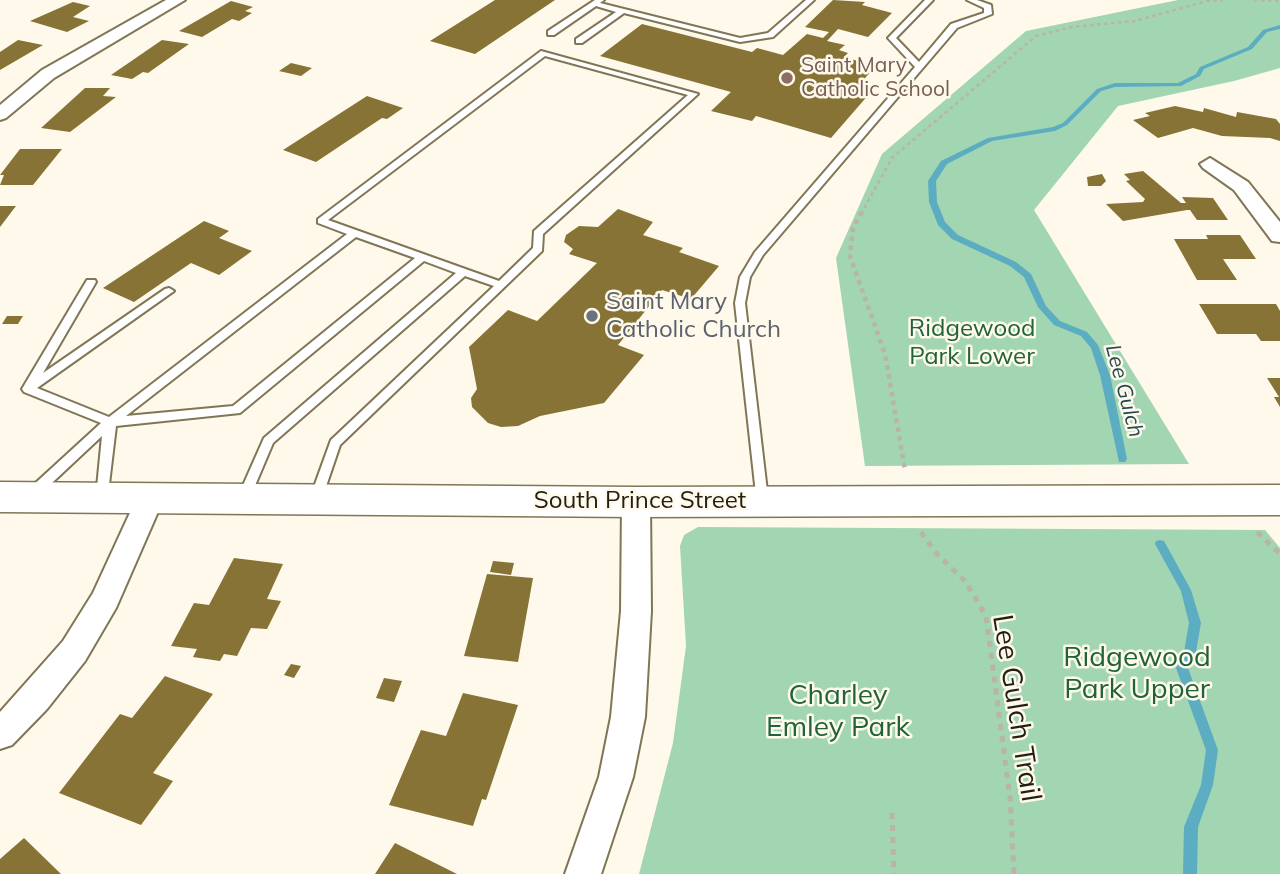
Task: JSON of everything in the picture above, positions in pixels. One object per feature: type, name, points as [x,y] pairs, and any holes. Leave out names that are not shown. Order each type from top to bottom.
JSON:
[{"type":"street","points":[[0,114],[48,74],[177,0]]},
{"type":"street","points":[[1210,164],[1241,186],[1280,236]]},
{"type":"street","name":"South Prince Street","points":[[14,497],[636,502],[1280,500]]},
{"type":"street","points":[[0,734],[35,699],[74,651],[105,599],[150,498]]},
{"type":"street","points":[[583,874],[616,777],[628,717],[636,611],[636,502]]},
{"type":"lane","points":[[551,33],[598,2],[622,11],[740,40],[770,35],[810,0]]},
{"type":"lane","points":[[919,66],[892,38],[929,0]]},
{"type":"lane","points":[[762,500],[740,303],[745,277],[759,254],[954,26],[988,14],[988,7],[971,0]]},
{"type":"lane","points":[[579,41],[622,11]]},
{"type":"lane","points":[[316,499],[335,443],[501,285],[538,249],[538,233],[694,94],[544,53],[321,221],[501,285]]},
{"type":"lane","points":[[14,497],[355,233]]},
{"type":"lane","points":[[28,389],[110,422],[236,410],[423,257]]},
{"type":"lane","points":[[243,499],[268,441],[463,272]]},
{"type":"lane","points":[[28,389],[91,282]]},
{"type":"lane","points":[[28,389],[170,291]]},
{"type":"lane","points":[[102,499],[110,422]]},
{"type":"path","points":[[907,477],[885,354],[850,256],[853,228],[892,158],[1036,36],[1072,27],[1136,21],[1207,1],[1223,0]]},
{"type":"path","points":[[1254,0],[1280,1]]},
{"type":"path","name":"Lee Gulch Trail","points":[[918,528],[937,554],[965,581],[986,616],[1010,797],[1014,874]]},
{"type":"path","points":[[892,813],[894,874]]},
{"type":"green space","name":"Ridgewood Park Lower","points":[[1178,0],[1280,0],[1280,68],[1234,81],[1118,106],[1034,210],[1189,464],[865,466],[836,258],[882,154],[1026,31]]},
{"type":"green space","points":[[698,527],[1265,530],[1280,548],[1280,874],[639,874],[673,743],[686,646],[680,546],[684,535]]},
{"type":"building","points":[[495,0],[555,0],[475,54],[430,41]]},
{"type":"building","points":[[833,0],[865,2],[862,5],[892,13],[868,37],[838,29],[827,41],[845,45],[839,50],[848,53],[844,57],[876,66],[855,89],[870,93],[831,138],[756,116],[752,121],[711,111],[731,92],[600,56],[642,24],[752,52],[757,48],[783,55],[807,34],[823,38],[829,32],[805,27]]},
{"type":"building","points":[[231,1],[253,7],[245,11],[252,13],[239,21],[232,19],[202,37],[179,31]]},
{"type":"building","points":[[73,2],[90,6],[73,17],[89,21],[67,32],[30,21]]},
{"type":"building","points":[[18,40],[43,45],[0,70],[0,52]]},
{"type":"building","points":[[162,40],[189,44],[148,73],[143,72],[132,79],[111,75]]},
{"type":"building","points":[[291,63],[312,68],[301,76],[279,71]]},
{"type":"building","points":[[85,88],[110,88],[103,96],[116,97],[70,132],[41,128]]},
{"type":"building","points":[[367,96],[403,108],[387,119],[382,118],[316,162],[283,150]]},
{"type":"building","points":[[1175,106],[1203,112],[1204,108],[1236,117],[1237,112],[1276,119],[1280,124],[1280,141],[1270,138],[1222,136],[1193,128],[1158,138],[1133,120],[1150,116],[1145,113]]},
{"type":"building","points":[[20,149],[62,149],[33,185],[0,185],[4,175],[0,175]]},
{"type":"building","points":[[1143,171],[1181,203],[1186,203],[1182,197],[1213,198],[1228,220],[1197,220],[1190,210],[1187,210],[1123,221],[1106,204],[1143,202],[1145,199],[1126,181],[1130,180],[1124,174]]},
{"type":"building","points":[[1102,174],[1106,181],[1101,186],[1088,186],[1087,177]]},
{"type":"building","points":[[0,206],[16,206],[0,227]]},
{"type":"building","name":"Saint Mary Catholic Church","points":[[618,209],[653,222],[643,235],[683,248],[679,252],[719,266],[691,299],[662,290],[618,345],[644,355],[604,403],[540,416],[518,426],[501,427],[488,423],[472,407],[471,398],[477,389],[469,347],[508,310],[537,321],[597,263],[569,254],[573,249],[564,242],[566,235],[579,226],[598,227]]},
{"type":"building","points":[[204,221],[229,231],[219,238],[252,251],[219,275],[191,263],[134,302],[103,288]]},
{"type":"building","points":[[1206,235],[1240,235],[1256,259],[1223,259],[1237,280],[1197,280],[1174,239],[1208,239]]},
{"type":"building","points":[[1199,304],[1276,304],[1280,311],[1280,341],[1261,341],[1256,334],[1217,334]]},
{"type":"building","points":[[7,316],[23,316],[18,324],[2,324]]},
{"type":"building","points":[[1267,378],[1280,378],[1280,407],[1274,397],[1279,397]]},
{"type":"building","points":[[234,558],[283,564],[267,599],[281,601],[267,629],[251,628],[237,656],[224,654],[220,661],[193,657],[197,649],[171,646],[194,603],[209,605]]},
{"type":"building","points":[[493,561],[514,563],[511,575],[490,572]]},
{"type":"building","points":[[487,574],[533,578],[518,662],[464,656]]},
{"type":"building","points":[[291,664],[301,666],[294,678],[284,675]]},
{"type":"building","points":[[165,676],[213,694],[153,773],[173,781],[141,825],[59,793],[120,714],[132,718]]},
{"type":"building","points":[[384,678],[402,681],[394,702],[376,698]]},
{"type":"building","points":[[463,693],[518,705],[486,800],[482,799],[473,826],[389,805],[421,730],[446,736]]},
{"type":"building","points":[[24,838],[61,874],[0,874],[0,859]]},
{"type":"building","points":[[395,843],[457,874],[375,874]]},
{"type":"waterway","name":"Lee Gulch","points":[[1122,459],[1105,375],[1095,347],[1084,334],[1057,323],[1042,307],[1028,276],[1013,264],[955,237],[941,223],[933,202],[932,181],[944,163],[990,139],[1055,129],[1065,124],[1099,90],[1115,85],[1179,85],[1198,75],[1202,68],[1250,48],[1265,31],[1280,27]]},
{"type":"waterway","name":"Lee Gulch","points":[[1160,544],[1186,590],[1195,623],[1190,652],[1182,668],[1212,750],[1207,785],[1191,827],[1190,874]]},
{"type":"place","name":"Saint Mary Catholic School","points":[[787,78]]},
{"type":"place","name":"Saint Mary Catholic Church","points":[[592,316]]},
{"type":"park label","name":"Ridgewood Park Upper","points":[[1137,674]]},
{"type":"park label","name":"Charley Emley Park","points":[[838,712]]}]
